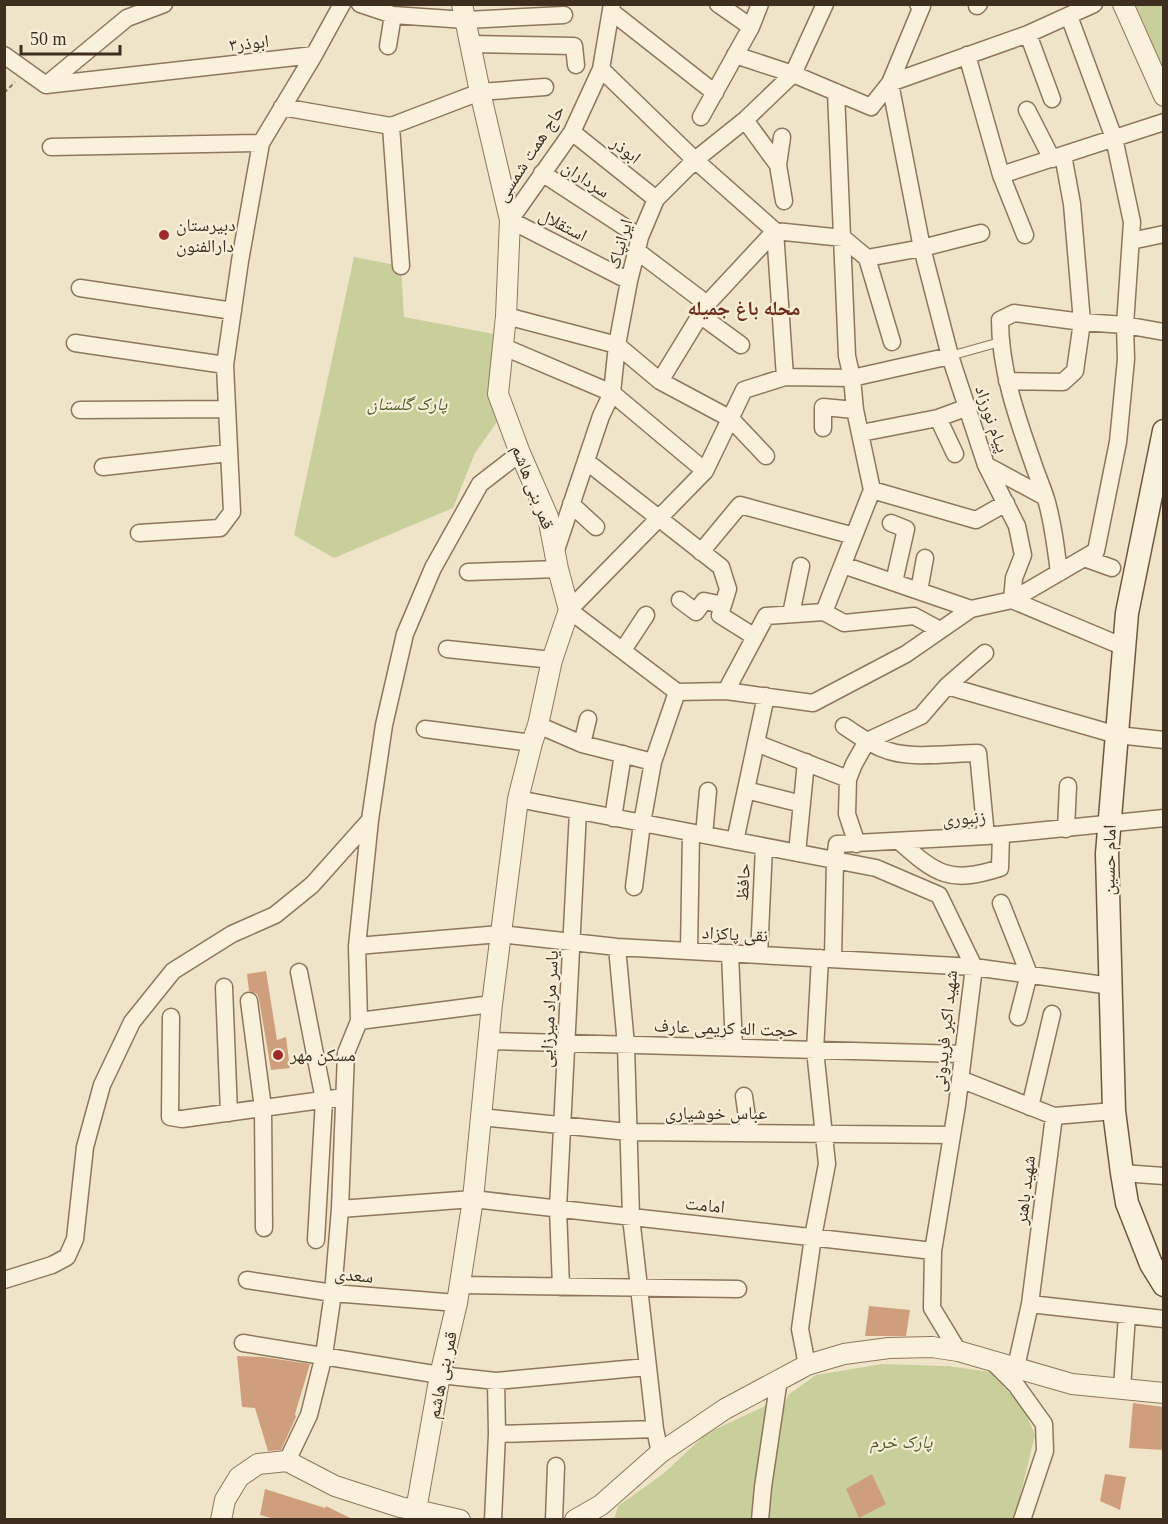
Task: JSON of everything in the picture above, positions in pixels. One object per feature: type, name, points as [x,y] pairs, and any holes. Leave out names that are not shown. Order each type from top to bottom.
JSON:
[{"type":"main road","name":"امام حسین","points":[[1164,431],[1127,613],[1107,854],[1114,1111],[1122,1173],[1127,1203],[1151,1264],[1164,1285]]},
{"type":"street","points":[[4,55],[46,85],[127,18],[164,4]]},
{"type":"street","points":[[139,533],[220,528],[232,512],[225,365],[261,143],[342,4]]},
{"type":"street","points":[[360,4],[393,15],[534,11],[564,15]]},
{"type":"street","points":[[718,4],[751,27]]},
{"type":"street","points":[[701,117],[751,27],[760,4]]},
{"type":"street","name":"ایرانپاک","points":[[556,561],[571,504],[601,416],[612,393],[617,345],[629,281],[638,244],[656,199],[695,160],[745,120],[793,74],[825,4]]},
{"type":"street","points":[[735,55],[793,74],[871,107],[890,83],[922,6],[918,4]]},
{"type":"street","points":[[890,83],[1028,34],[1094,4]]},
{"type":"street","points":[[1123,4],[1164,96]]},
{"type":"street","points":[[612,8],[715,93]]},
{"type":"street","name":"حاج همت شمسی","points":[[510,220],[572,132],[601,69],[612,8]]},
{"type":"street","name":"قمر بنی هاشم","points":[[416,1510],[440,1375],[458,1294],[473,1199],[492,1004],[518,799],[552,660],[569,610],[556,561],[548,517],[520,453],[498,394],[507,316],[510,220],[464,12]]},
{"type":"street","points":[[388,46],[393,15]]},
{"type":"street","points":[[950,356],[852,378],[785,377],[744,390],[705,471],[569,610],[677,692],[726,691],[813,703],[906,654],[971,609],[1012,600],[1096,551],[1118,441],[1126,359],[1125,325],[1132,222],[1114,138],[1069,16]]},
{"type":"street","points":[[1028,34],[1052,99]]},
{"type":"street","points":[[470,44],[574,46],[576,65]]},
{"type":"street","name":"ابوذر۳","points":[[46,85],[314,55]]},
{"type":"street","points":[[967,55],[1001,175],[1025,235]]},
{"type":"street","points":[[601,69],[695,160],[775,231],[843,238],[867,258],[892,342]]},
{"type":"street","name":"پیام نورزاد","points":[[890,83],[922,248],[950,356],[986,465],[1017,526],[1023,555],[1014,578],[1012,600]]},
{"type":"street","points":[[282,107],[391,126],[480,92],[544,87]]},
{"type":"street","points":[[824,612],[872,490],[855,410],[847,356],[836,92]]},
{"type":"street","points":[[1007,381],[1063,382],[1075,371],[1082,322],[1072,204],[1057,157],[1027,110]]},
{"type":"street","points":[[745,120],[778,165]]},
{"type":"street","points":[[1001,175],[1164,122]]},
{"type":"street","points":[[391,126],[401,266]]},
{"type":"street","name":"ابوذر","points":[[572,132],[656,199]]},
{"type":"street","points":[[782,137],[778,165],[784,201]]},
{"type":"street","points":[[51,147],[261,143]]},
{"type":"street","name":"سرداران","points":[[542,173],[638,244],[741,345]]},
{"type":"street","name":"استقلال","points":[[510,220],[629,281]]},
{"type":"street","points":[[660,381],[704,310],[775,231]]},
{"type":"street","points":[[775,231],[785,377]]},
{"type":"street","points":[[867,258],[922,248],[981,233]]},
{"type":"street","points":[[1131,241],[1164,234]]},
{"type":"street","points":[[80,288],[232,311]]},
{"type":"street","points":[[1059,573],[1053,527],[1046,497],[1007,381],[1000,342],[1000,320],[1014,313],[1125,325],[1164,332]]},
{"type":"street","points":[[507,316],[617,345],[660,381],[731,419],[766,456]]},
{"type":"street","points":[[75,343],[225,365]]},
{"type":"street","points":[[504,347],[612,393],[705,471]]},
{"type":"street","points":[[823,428],[823,407],[855,410]]},
{"type":"street","points":[[861,433],[938,418],[968,407]]},
{"type":"street","points":[[80,410],[227,409]]},
{"type":"street","points":[[938,418],[955,454]]},
{"type":"street","points":[[103,467],[229,453]]},
{"type":"street","points":[[287,1461],[309,1415],[324,1355],[333,1293],[340,1209],[346,1053],[359,1021],[357,946],[370,820],[384,725],[405,634],[433,568],[480,484],[520,453]]},
{"type":"street","points":[[586,461],[722,567],[728,589],[720,615],[755,637]]},
{"type":"street","points":[[986,465],[1046,497]]},
{"type":"street","points":[[872,490],[976,520],[1006,503]]},
{"type":"street","points":[[571,504],[596,528]]},
{"type":"street","points":[[701,552],[740,505],[854,536]]},
{"type":"street","points":[[891,523],[906,529],[894,582]]},
{"type":"street","points":[[919,591],[925,558]]},
{"type":"street","points":[[1083,558],[1112,568]]},
{"type":"street","points":[[468,572],[556,561]]},
{"type":"street","points":[[843,565],[971,609]]},
{"type":"street","points":[[791,615],[801,566]]},
{"type":"street","points":[[680,600],[696,612],[704,601],[723,605]]},
{"type":"street","points":[[1012,600],[1124,647]]},
{"type":"street","points":[[726,691],[766,616],[824,612],[844,623],[914,616],[940,630]]},
{"type":"street","points":[[623,650],[646,615]]},
{"type":"street","points":[[447,649],[552,660]]},
{"type":"street","points":[[857,844],[847,814],[848,779],[867,741],[921,716],[947,686],[985,653]]},
{"type":"street","points":[[947,686],[1117,735],[1164,740]]},
{"type":"street","points":[[634,887],[653,762],[677,692]]},
{"type":"street","points":[[735,841],[766,696]]},
{"type":"street","points":[[582,744],[588,718]]},
{"type":"street","points":[[844,726],[890,752],[978,753],[1000,868],[974,876],[950,876],[924,864],[899,841]]},
{"type":"street","points":[[425,729],[535,734],[653,762]]},
{"type":"street","points":[[756,743],[848,779]]},
{"type":"street","points":[[613,818],[623,754]]},
{"type":"street","points":[[797,853],[806,762]]},
{"type":"street","points":[[1066,829],[1068,786]]},
{"type":"street","points":[[746,790],[802,804]]},
{"type":"street","points":[[689,951],[697,834],[708,791]]},
{"type":"street","name":"شهید اکبر فریدونی","points":[[518,799],[876,868],[939,895],[974,967],[952,1135],[933,1251],[932,1308],[957,1351]]},
{"type":"street","name":"یاسر مراد میرزایی","points":[[561,1287],[558,1208],[578,811]]},
{"type":"street","name":"زنبوری","points":[[835,860],[837,844],[993,836],[1164,818]]},
{"type":"street","points":[[4,1280],[52,1265],[67,1257],[75,1239],[86,1147],[102,1085],[132,1022],[173,971],[232,934],[275,915],[312,885],[370,820]]},
{"type":"street","name":"حافظ","points":[[759,955],[764,847]]},
{"type":"street","points":[[807,1365],[800,1329],[813,1237],[827,1164],[815,1050],[827,959],[835,860]]},
{"type":"street","points":[[1001,903],[1029,974],[1018,1017]]},
{"type":"street","name":"نقی پاکزاد","points":[[357,946],[500,934],[617,947],[974,967],[1111,986]]},
{"type":"street","points":[[617,947],[626,1045],[631,1217],[647,1367],[660,1453]]},
{"type":"street","points":[[730,953],[734,1048]]},
{"type":"street","points":[[299,972],[324,1100],[316,1240]]},
{"type":"street","points":[[224,987],[229,1113]]},
{"type":"street","points":[[249,1001],[263,1108],[264,1228]]},
{"type":"street","points":[[359,1021],[492,1004]]},
{"type":"street","points":[[1030,1107],[1052,1014]]},
{"type":"street","points":[[171,1017],[170,1118],[182,1119],[344,1097]]},
{"type":"street","name":"حجت اله کریمی عارف","points":[[488,1041],[963,1054]]},
{"type":"street","points":[[960,1079],[1054,1116],[1114,1111]]},
{"type":"street","points":[[744,1096],[749,1132]]},
{"type":"street","name":"شهید باهنر","points":[[1016,1367],[1030,1304],[1054,1116]]},
{"type":"street","name":"عباس خوشیاری","points":[[481,1117],[628,1132],[952,1135]]},
{"type":"street","points":[[1122,1173],[1164,1176]]},
{"type":"street","name":"امامت","points":[[340,1209],[473,1199],[933,1251]]},
{"type":"street","name":"سعدی","points":[[247,1280],[333,1293],[458,1294],[561,1287],[738,1288]]},
{"type":"street","points":[[1030,1304],[1164,1319]]},
{"type":"street","points":[[1122,1388],[1126,1315]]},
{"type":"street","points":[[243,1343],[440,1375],[496,1381],[647,1367]]},
{"type":"street","points":[[575,1520],[601,1505],[660,1453],[725,1408],[807,1365],[844,1354],[889,1348],[932,1347],[957,1351],[1072,1384],[1164,1393]]},
{"type":"street","points":[[991,1360],[1016,1385],[1044,1424],[1045,1451],[1022,1520]]},
{"type":"street","points":[[760,1520],[779,1379]]},
{"type":"street","points":[[493,1520],[497,1434],[496,1381]]},
{"type":"street","points":[[497,1434],[655,1428]]},
{"type":"street","points":[[220,1520],[225,1500],[239,1477],[258,1464],[287,1461],[336,1486],[400,1507],[460,1520]]},
{"type":"street","points":[[554,1520],[556,1466]]},
{"type":"lane","points":[[950,356],[1000,342]]},
{"type":"green space","points":[[1136,5],[1163,5],[1163,71]]},
{"type":"green space","name":"پارک گلستان","points":[[354,257],[401,266],[404,317],[504,336],[490,394],[497,422],[475,453],[453,508],[334,558],[294,535]]},
{"type":"green space","name":"پارک خرم","points":[[882,1364],[948,1366],[990,1372],[1024,1409],[1035,1435],[1018,1505],[1012,1519],[768,1520],[782,1413],[788,1395],[816,1375]]},
{"type":"green space","points":[[767,1405],[755,1519],[614,1520],[618,1506],[663,1474],[707,1433]]},
{"type":"building","points":[[266,971],[277,1040],[286,1037],[290,1068],[271,1070],[259,999],[257,994],[249,991],[247,974]]},
{"type":"building","points":[[869,1306],[910,1310],[906,1336],[865,1336]]},
{"type":"building","points":[[237,1356],[263,1357],[310,1364],[296,1417],[281,1450],[268,1451],[255,1408],[242,1407]]},
{"type":"building","points":[[1133,1403],[1164,1407],[1164,1450],[1129,1448]]},
{"type":"building","points":[[872,1474],[886,1504],[859,1518],[846,1489]]},
{"type":"building","points":[[1105,1474],[1126,1477],[1120,1510],[1100,1501]]},
{"type":"building","points":[[265,1489],[325,1508],[326,1506],[354,1520],[278,1520],[260,1515]]},
{"type":"place","name":"دبیرستان دارالفنون","points":[[164,235]]},
{"type":"place","name":"مسکن مهر","points":[[278,1055]]},
{"type":"district","name":"محله باغ‌ جمیله","points":[[744,308]]}]
